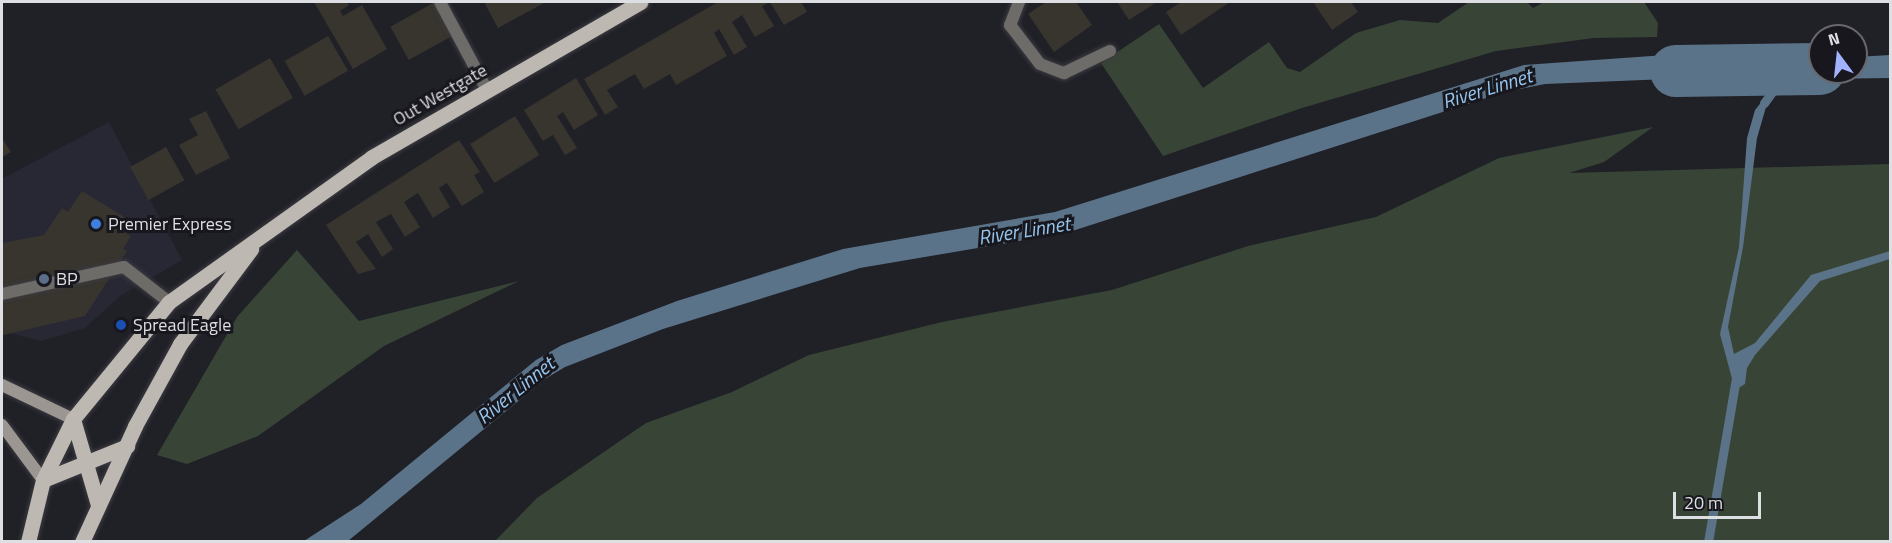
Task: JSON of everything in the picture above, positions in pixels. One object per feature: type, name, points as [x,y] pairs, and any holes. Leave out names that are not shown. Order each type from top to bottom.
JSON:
[{"type":"main road","name":"Out Westgate","points":[[28,542],[43,480],[73,419],[169,302],[372,156],[641,2]]},
{"type":"main road","name":"Out Westgate","points":[[82,542],[127,446],[180,344],[264,232]]},
{"type":"main road","points":[[73,419],[88,463],[98,505]]},
{"type":"main road","points":[[43,480],[127,446]]},
{"type":"street","points":[[440,2],[487,90]]},
{"type":"street","points":[[1019,2],[1010,25],[1040,64],[1064,73],[1110,51]]},
{"type":"street","points":[[2,294],[124,267],[169,302]]},
{"type":"street","points":[[2,385],[73,419]]},
{"type":"street","points":[[2,425],[43,480]]},
{"type":"shaded area","points":[[109,122],[182,260],[120,296],[85,328],[41,341],[2,331],[2,179]]},
{"type":"green space","points":[[1469,2],[1527,2],[1533,8],[1544,2],[1644,2],[1658,23],[1657,37],[1594,38],[1496,51],[1302,108],[1163,156],[1101,63],[1159,24],[1203,88],[1269,42],[1287,68],[1300,72],[1356,33],[1400,20],[1438,23]]},
{"type":"green space","points":[[1653,127],[1604,162],[1569,173],[1890,164],[1890,541],[494,542],[537,498],[646,423],[732,392],[809,355],[942,322],[1112,290],[1248,246],[1376,217],[1499,158]]},
{"type":"green space","points":[[297,250],[359,321],[519,281],[384,346],[258,436],[187,464],[157,455],[237,317]]},
{"type":"water","points":[[1779,47],[1742,76],[1545,84],[1505,92],[1066,233],[860,268],[663,329],[565,367],[545,379],[348,541],[304,541],[361,504],[536,360],[562,345],[677,301],[843,249],[1055,212],[1524,65]]},
{"type":"water","points":[[1890,55],[1890,78],[1868,78],[1868,56]]},
{"type":"water","points":[[1808,62],[1808,81],[1771,90]]},
{"type":"water","points":[[1771,90],[1757,138],[1743,247],[1728,327],[1734,354],[1755,343],[1811,275],[1890,251],[1890,259],[1820,281],[1755,355],[1747,368],[1745,384],[1735,390],[1720,334],[1739,247],[1747,138],[1755,110]]},
{"type":"building","points":[[314,2],[346,2],[349,5],[340,11],[343,16],[362,5],[387,49],[353,69]]},
{"type":"building","points":[[435,2],[453,35],[409,60],[390,27]]},
{"type":"building","points":[[484,2],[546,2],[498,28]]},
{"type":"building","points":[[718,2],[770,2],[762,6],[774,26],[755,37],[742,15],[732,22],[747,47],[734,55],[719,29],[714,33],[727,56],[676,85],[670,74],[644,89],[635,74],[607,90],[618,107],[605,115],[584,79]]},
{"type":"building","points":[[770,2],[801,2],[807,12],[784,25]]},
{"type":"building","points":[[1046,2],[1076,2],[1092,25],[1054,52],[1028,14]]},
{"type":"building","points":[[1117,2],[1157,2],[1129,20]]},
{"type":"building","points":[[1181,2],[1230,2],[1181,35],[1166,12]]},
{"type":"building","points":[[1313,2],[1351,2],[1358,12],[1332,30]]},
{"type":"building","points":[[328,36],[348,71],[305,96],[285,61]]},
{"type":"building","points":[[270,58],[293,98],[238,129],[215,90]]},
{"type":"building","points":[[576,78],[598,115],[574,130],[563,112],[557,116],[577,148],[565,155],[553,135],[543,141],[524,110]]},
{"type":"building","points":[[206,111],[230,158],[196,175],[179,145],[198,135],[189,119]]},
{"type":"building","points":[[515,116],[539,155],[494,183],[470,144]]},
{"type":"building","points":[[2,138],[11,152],[2,157]]},
{"type":"building","points":[[459,140],[480,172],[474,175],[484,192],[462,206],[447,183],[439,188],[450,207],[433,218],[418,193],[404,202],[420,227],[405,237],[391,214],[376,222],[393,249],[382,257],[368,234],[356,242],[376,269],[358,274],[326,225]]},
{"type":"building","points":[[166,147],[184,180],[149,200],[130,167]]},
{"type":"building","points":[[82,191],[126,218],[119,229],[131,236],[123,249],[127,251],[85,316],[3,335],[2,243],[44,235],[62,208],[68,212]]},
{"type":"waterway","name":"River Linnet","points":[[1676,71],[1808,69]]},
{"type":"waterway","points":[[1764,103],[1787,71]]},
{"type":"waterway","points":[[1708,542],[1736,379]]},
{"type":"place","name":"Premier Express","points":[[96,224]]},
{"type":"place","name":"BP","points":[[44,279]]},
{"type":"place","name":"Spread Eagle","points":[[121,325]]}]
